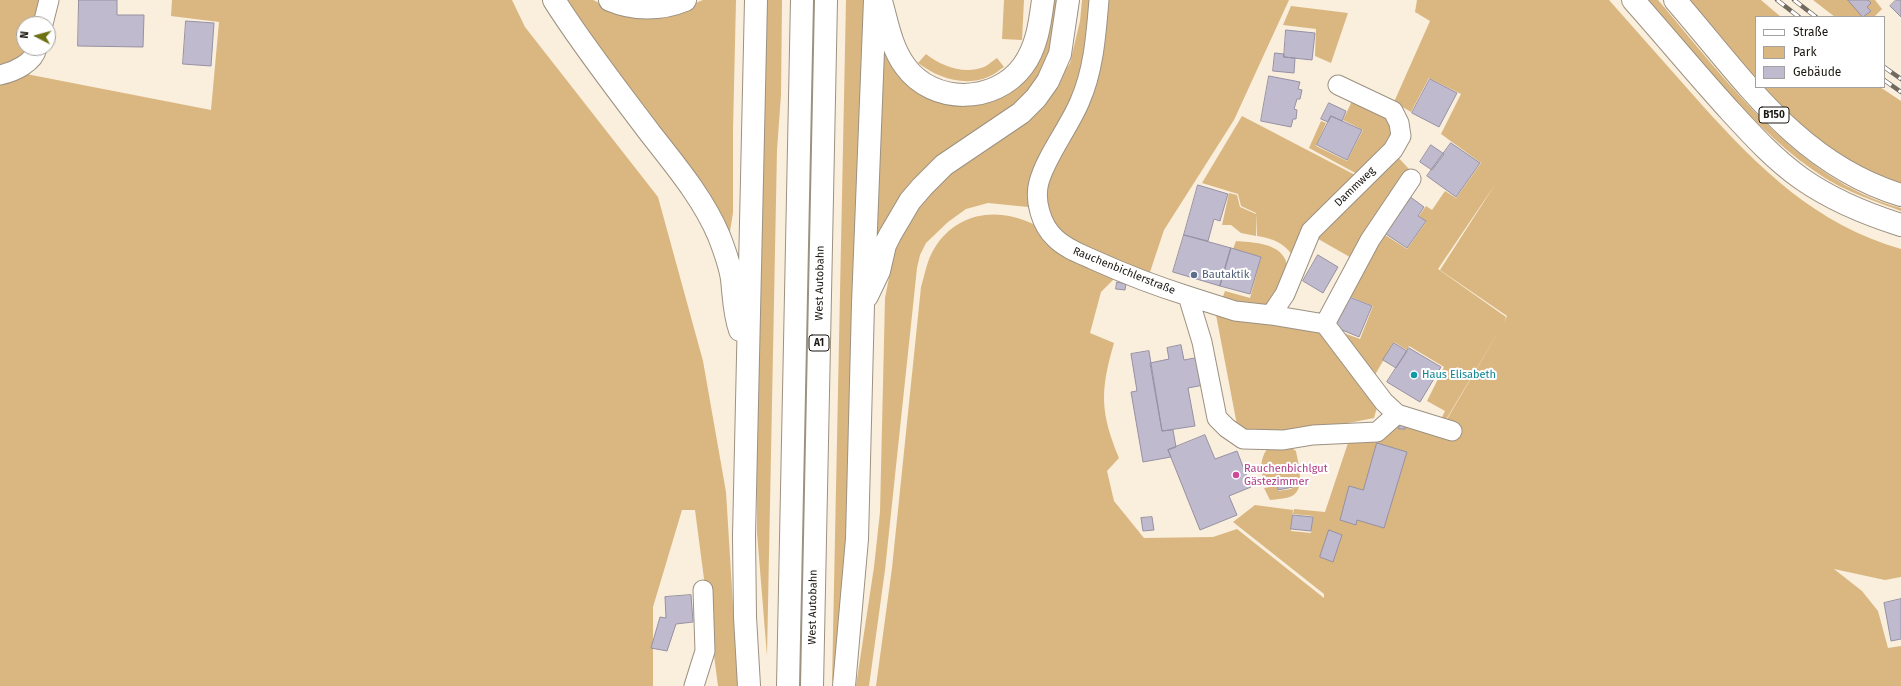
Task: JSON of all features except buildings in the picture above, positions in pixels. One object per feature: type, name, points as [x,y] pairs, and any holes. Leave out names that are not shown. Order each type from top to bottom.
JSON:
[{"type":"main road","points":[[554,0],[586,48],[681,173],[709,215],[726,256],[732,278],[735,314],[748,351]]},
{"type":"main road","points":[[610,0],[626,5],[642,7],[662,6],[685,0]]},
{"type":"main road","points":[[749,686],[745,618],[744,536],[756,0]]},
{"type":"main road","name":"A1","points":[[788,686],[802,0]]},
{"type":"main road","name":"West Autobahn","points":[[812,686],[826,0]]},
{"type":"main road","points":[[844,686],[857,539],[863,304],[875,0]]},
{"type":"main road","points":[[880,0],[894,46],[906,67],[919,80],[933,88],[946,93],[961,96],[977,94],[1003,85],[1018,73],[1024,65],[1034,43],[1038,31],[1043,0]]},
{"type":"main road","points":[[863,304],[879,271],[890,235],[910,201],[944,165],[1021,113],[1036,98],[1048,81],[1060,54],[1068,0]]},
{"type":"main road","name":"B150","points":[[1633,0],[1728,108],[1760,143],[1780,161],[1819,190],[1866,213],[1901,225]]},
{"type":"main road","name":"B150","points":[[1675,0],[1742,80],[1786,128],[1808,146],[1845,171],[1884,190],[1901,195]]},
{"type":"street","points":[[45,16],[49,0]]},
{"type":"street","name":"Rauchenbichlerstraße","points":[[1099,0],[1092,64],[1080,101],[1039,182],[1038,198],[1040,212],[1045,224],[1054,237],[1067,248],[1146,282],[1188,296],[1235,311],[1325,324]]},
{"type":"street","points":[[0,75],[15,72],[34,56]]},
{"type":"street","name":"Dammweg","points":[[1271,315],[1285,294],[1311,231],[1393,150],[1401,136],[1399,123],[1393,111],[1338,85]]},
{"type":"street","points":[[1411,178],[1370,240],[1325,324],[1384,402],[1397,414],[1452,430]]},
{"type":"street","name":"Rauchenbichlerstraße","points":[[1188,296],[1202,342],[1217,418],[1227,428],[1243,439],[1283,440],[1313,436],[1377,432],[1397,414]]},
{"type":"street","points":[[694,686],[705,651],[703,590]]},
{"type":"green space","points":[[0,0],[49,0],[45,16],[16,16],[16,56],[30,56],[16,72],[211,110],[219,22],[171,16],[172,0],[512,0],[525,27],[658,197],[703,361],[726,492],[738,686],[718,686],[695,510],[682,510],[653,607],[653,686],[0,686]]},
{"type":"green space","points":[[563,0],[593,0],[615,10],[680,9],[703,0],[736,0],[733,213],[728,243]]},
{"type":"green space","points":[[767,0],[782,0],[781,95],[777,150],[767,656],[757,533],[757,426]]},
{"type":"green space","points":[[846,0],[867,0],[844,567],[832,683]]},
{"type":"green space","points":[[1004,0],[1024,0],[1022,40],[1002,39]]},
{"type":"green space","points":[[1049,0],[1060,0],[1055,38],[1039,79],[877,244],[875,239],[884,51],[894,67],[996,96]]},
{"type":"green space","points":[[1082,0],[1289,0],[1234,120],[1164,230],[1149,275],[1080,247],[1028,207],[988,203],[966,209],[948,222],[926,243],[920,255],[917,268],[885,570],[869,686],[856,686],[874,567],[880,512],[885,298],[895,247],[924,198],[954,170],[1036,113],[1070,63],[1080,21]]},
{"type":"green space","points":[[1417,0],[1609,0],[1724,129],[1745,151],[1791,192],[1842,225],[1870,238],[1901,249],[1901,577],[1885,580],[1834,569],[1862,591],[1878,611],[1888,648],[1901,646],[1901,686],[876,686],[892,568],[921,287],[926,267],[934,249],[943,237],[954,227],[966,220],[979,216],[993,214],[1021,219],[1067,243],[1118,275],[1101,292],[1090,333],[1114,343],[1106,375],[1104,401],[1108,427],[1119,458],[1107,471],[1114,501],[1144,538],[1213,537],[1237,529],[1324,598],[1324,594],[1233,522],[1255,505],[1293,510],[1291,531],[1311,533],[1313,516],[1293,514],[1294,509],[1325,512],[1350,437],[1392,422],[1440,431],[1502,326],[1444,423],[1440,421],[1445,411],[1427,401],[1444,367],[1409,346],[1407,350],[1394,342],[1372,380],[1333,329],[1360,339],[1373,306],[1344,294],[1382,233],[1407,249],[1426,222],[1419,216],[1426,206],[1432,210],[1445,191],[1456,198],[1481,163],[1441,134],[1461,94],[1429,78],[1411,112],[1394,102],[1430,21],[1415,12]],"holes":[[[1496,183],[1440,270],[1507,316],[1504,322],[1506,317],[1438,269]]]},
{"type":"green space","points":[[1648,0],[1658,0],[1737,93],[1796,151],[1829,175],[1864,194],[1901,208],[1901,211],[1839,186],[1812,169],[1786,149],[1737,102]]},
{"type":"green space","points":[[1688,0],[1761,0],[1780,16],[1755,16],[1755,79]]},
{"type":"green space","points":[[1813,0],[1875,0],[1882,9],[1875,16],[1834,16]]},
{"type":"green space","points":[[1291,6],[1348,13],[1331,63],[1315,56],[1316,29],[1283,25]]},
{"type":"green space","points":[[926,54],[939,62],[961,70],[984,67],[997,58],[1004,67],[994,74],[979,80],[961,81],[943,77],[918,63]]},
{"type":"green space","points":[[1764,88],[1882,88],[1901,101],[1901,184],[1880,176],[1843,156],[1809,132]]},
{"type":"green space","points":[[1353,99],[1391,116],[1395,137],[1361,176],[1309,148],[1321,121],[1326,123],[1316,146],[1347,161],[1363,130],[1343,120]]},
{"type":"green space","points":[[1242,116],[1359,177],[1292,255],[1281,244],[1268,238],[1257,236],[1256,213],[1241,206],[1238,194],[1202,183]]},
{"type":"green space","points":[[1395,154],[1409,169],[1355,260],[1313,236]]},
{"type":"green space","points":[[1229,193],[1237,195],[1240,207],[1256,214],[1256,236],[1241,233],[1231,225],[1222,225]]},
{"type":"green space","points":[[1236,241],[1264,244],[1282,254],[1286,260],[1288,272],[1268,307],[1221,302],[1225,291],[1250,298],[1261,257],[1233,249]]},
{"type":"green space","points":[[1216,315],[1319,329],[1377,407],[1374,418],[1292,434],[1251,433],[1237,425]]},
{"type":"green space","points":[[1290,447],[1296,451],[1300,475],[1299,488],[1292,496],[1270,500],[1264,488],[1277,486],[1278,491],[1291,489],[1294,487],[1295,481],[1290,478],[1264,483],[1262,462],[1264,453],[1267,449]]},
{"type":"railway","points":[[1777,0],[1798,16]]},
{"type":"railway","points":[[1794,0],[1815,16]]},
{"type":"railway","points":[[1885,68],[1901,79]]},
{"type":"railway","points":[[1885,81],[1901,92]]},
{"type":"place","name":"Bautaktik","points":[[1194,275]]},
{"type":"place","name":"Haus Elisabeth","points":[[1414,375]]},
{"type":"place","name":"Rauchenbichlgut Gästezimmer","points":[[1236,475]]}]
